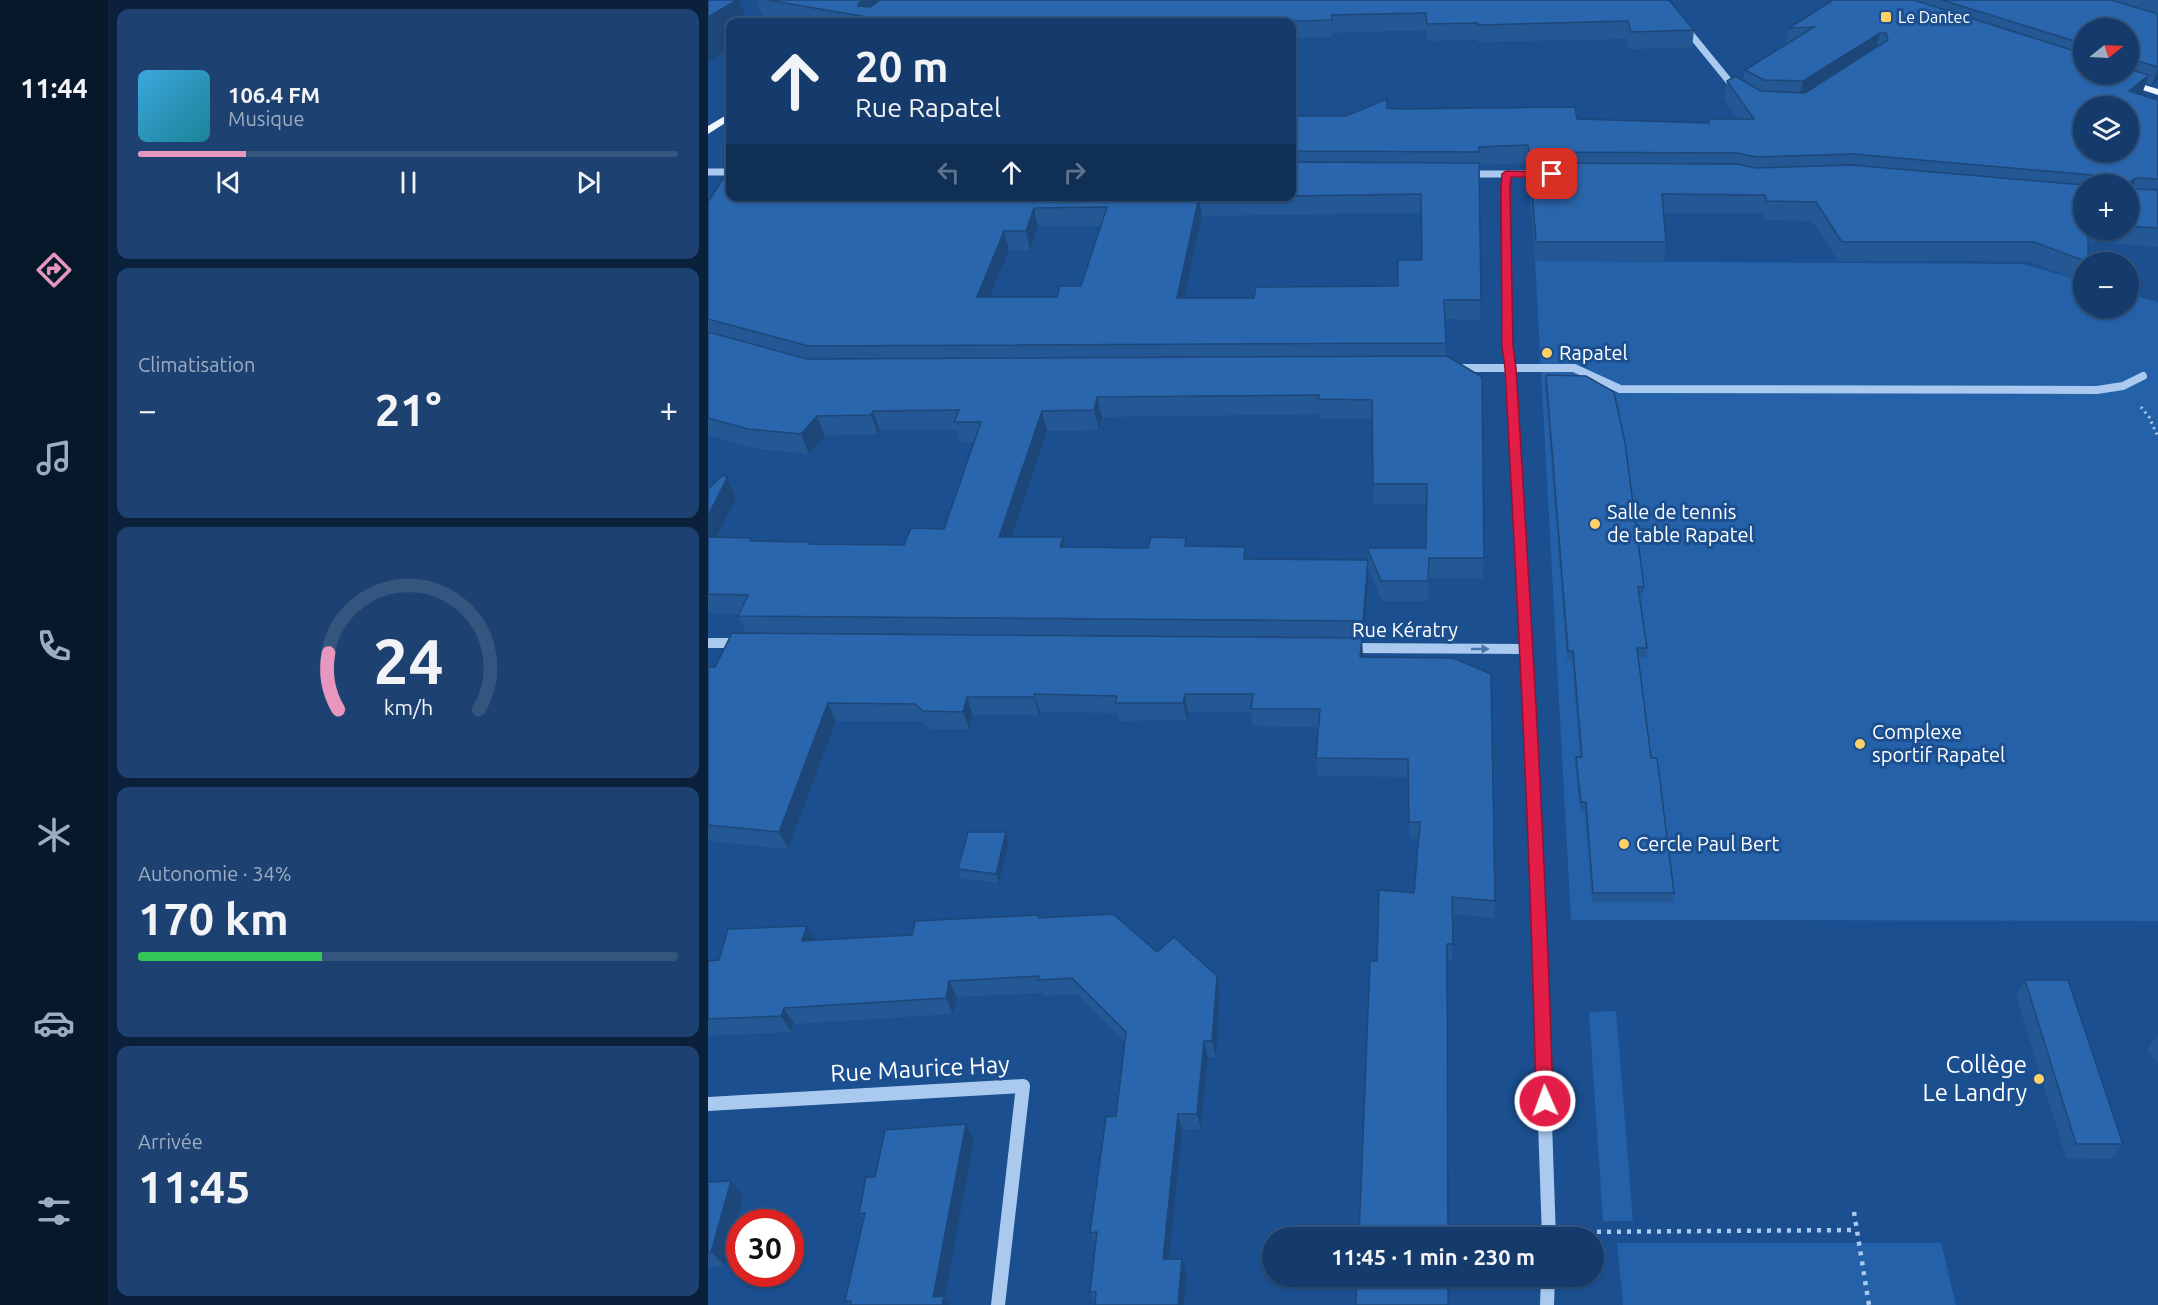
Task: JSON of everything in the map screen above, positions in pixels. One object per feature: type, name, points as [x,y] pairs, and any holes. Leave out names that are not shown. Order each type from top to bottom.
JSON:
[{"type":"main road","points":[[2136,84],[2155,89]]},
{"type":"main road","points":[[708,131],[726,119]]},
{"type":"street","points":[[1677,18],[1737,91],[1745,95]]},
{"type":"street","points":[[708,172],[726,172]]},
{"type":"street","points":[[1462,174],[1554,174]]},
{"type":"street","points":[[1506,174],[1507,346],[1526,649],[1541,953],[1549,1227]]},
{"type":"street","points":[[1443,368],[1575,368],[1620,389],[2097,390],[2123,386],[2143,376]]},
{"type":"street","points":[[708,643],[756,644]]},
{"type":"street","name":"Rue Kératry","points":[[1344,648],[1526,649]]},
{"type":"street","name":"Rue Maurice Hay","points":[[708,1104],[1023,1086],[998,1305]]},
{"type":"street","points":[[1547,1305],[1548,1287]]},
{"type":"path","points":[[2123,386],[2149,417],[2158,437]]},
{"type":"path","points":[[1854,1212],[1855,1230],[1869,1305]]},
{"type":"path","points":[[1604,1234],[1855,1230]]},
{"type":"shaded area","name":"Complexe sportif Rapatel","points":[[1535,261],[2022,264],[2073,278],[2073,318],[2139,318],[2139,297],[2158,302],[2158,921],[1571,920]]},
{"type":"shaded area","points":[[1616,1011],[1633,1221],[1603,1221],[1589,1012]]},
{"type":"shaded area","points":[[1617,1243],[1941,1243],[1956,1305],[1623,1305]]},
{"type":"building","points":[[708,0],[737,0],[708,17]]},
{"type":"building","points":[[768,0],[863,0],[858,6],[870,7],[880,0],[1669,0],[1694,30],[1631,32],[1628,21],[1427,24],[1426,13],[1332,15],[1332,20],[1296,21],[1296,18],[872,18]]},
{"type":"building","points":[[1833,0],[1914,0],[2073,51],[2073,84],[2138,84],[2129,91],[2158,100],[2158,179],[2139,178],[2139,174],[2081,174],[1853,154],[1757,157],[1737,153],[1529,152],[1528,145],[1479,147],[1479,152],[1296,151],[1296,116],[1346,116],[1387,99],[1387,108],[1400,109],[1575,107],[1577,119],[1709,123],[1709,119],[1754,119],[1727,81],[1735,76],[1761,91],[1805,93],[1888,40],[1886,33],[1880,33],[1803,81],[1764,80],[1745,70],[1814,27],[1789,28]]},
{"type":"building","points":[[1942,0],[2111,0],[2158,14],[2158,67],[2139,61],[2139,18],[2073,18],[2073,41]]},
{"type":"building","points":[[2139,72],[2149,75],[2139,83]]},
{"type":"building","points":[[1296,162],[1479,163],[1481,300],[1444,300],[1446,343],[808,346],[708,319],[708,202],[726,174],[726,201],[1198,201],[1177,298],[1254,298],[1256,287],[1398,286],[1398,260],[1422,260],[1421,194],[1296,196]],"holes":[[[1107,207],[1081,286],[1060,286],[1057,297],[977,297],[1004,231],[1026,231],[1034,208]]]},
{"type":"building","points":[[1530,163],[1736,164],[1756,168],[1852,165],[2073,184],[2073,240],[2088,240],[2088,252],[2073,252],[2073,256],[2034,242],[1842,242],[1816,202],[1767,201],[1765,195],[1662,194],[1666,242],[1536,242]]},
{"type":"building","points":[[2139,189],[2158,190],[2158,228],[2139,227]]},
{"type":"building","points":[[708,332],[807,359],[1447,356],[1482,377],[1484,558],[1429,558],[1428,581],[1381,581],[1367,548],[1426,548],[1427,484],[1373,484],[1372,400],[1318,399],[1319,395],[1097,397],[1094,410],[1042,411],[999,537],[1063,537],[1060,547],[1148,548],[1151,537],[1186,538],[1185,546],[1245,547],[1244,559],[1368,560],[1363,621],[738,616],[748,595],[708,594],[708,537],[751,538],[750,541],[810,542],[809,544],[904,545],[911,528],[944,529],[981,422],[954,422],[959,410],[873,411],[871,415],[817,416],[801,434],[748,429],[708,418]]},
{"type":"building","points":[[1546,375],[1586,376],[1614,392],[1625,443],[1644,587],[1638,587],[1647,648],[1637,648],[1651,758],[1657,758],[1674,893],[1593,893],[1586,802],[1581,802],[1576,757],[1582,757],[1573,651],[1568,651]]},
{"type":"building","points":[[723,475],[727,478],[708,516],[708,489]]},
{"type":"building","points":[[732,633],[1362,638],[1360,657],[1453,658],[1491,674],[1495,901],[1452,897],[1453,944],[1447,944],[1448,1227],[1359,1227],[1370,961],[1377,961],[1379,890],[1414,893],[1420,822],[1409,822],[1408,759],[1316,758],[1320,709],[1251,709],[1253,694],[1185,694],[1183,703],[1115,703],[1117,696],[1034,694],[1034,697],[967,697],[963,712],[923,711],[915,704],[828,703],[779,832],[708,825],[708,667],[715,667]]},
{"type":"building","points":[[968,832],[1006,832],[996,874],[958,869]]},
{"type":"building","points":[[1113,914],[1157,952],[1174,937],[1217,976],[1212,1041],[1204,1041],[1197,1114],[1178,1114],[1163,1259],[1182,1259],[1178,1305],[1095,1305],[1096,1292],[1090,1292],[1097,1232],[1090,1233],[1106,1117],[1116,1116],[1126,1032],[1072,978],[1038,980],[1039,976],[949,981],[946,998],[784,1008],[781,1016],[708,1019],[708,961],[719,960],[728,929],[807,926],[802,941],[912,935],[915,921]]},
{"type":"building","points":[[2025,980],[2068,980],[2123,1144],[2076,1144]]},
{"type":"building","points":[[966,1124],[933,1297],[944,1296],[942,1305],[850,1305],[851,1301],[845,1301],[865,1213],[859,1214],[866,1177],[875,1177],[885,1130]]},
{"type":"building","points":[[731,1181],[711,1252],[708,1252],[708,1182]]},
{"type":"building","points":[[1357,1287],[1448,1287],[1448,1305],[1356,1305]]},
{"type":"place","name":"Le Dantec","points":[[1886,17]]},
{"type":"place","name":"Rapatel","points":[[1547,353]]},
{"type":"place","name":"Salle de tennis de table Rapatel","points":[[1595,524]]},
{"type":"place","name":"Complexe sportif Rapatel","points":[[1860,744]]},
{"type":"place","name":"Cercle Paul Bert","points":[[1624,844]]},
{"type":"place","name":"Collège Le Landry","points":[[2039,1079]]},
{"type":"route","points":[[1545,1101],[1541,953],[1526,649],[1507,346],[1506,174],[1552,174]]}]
